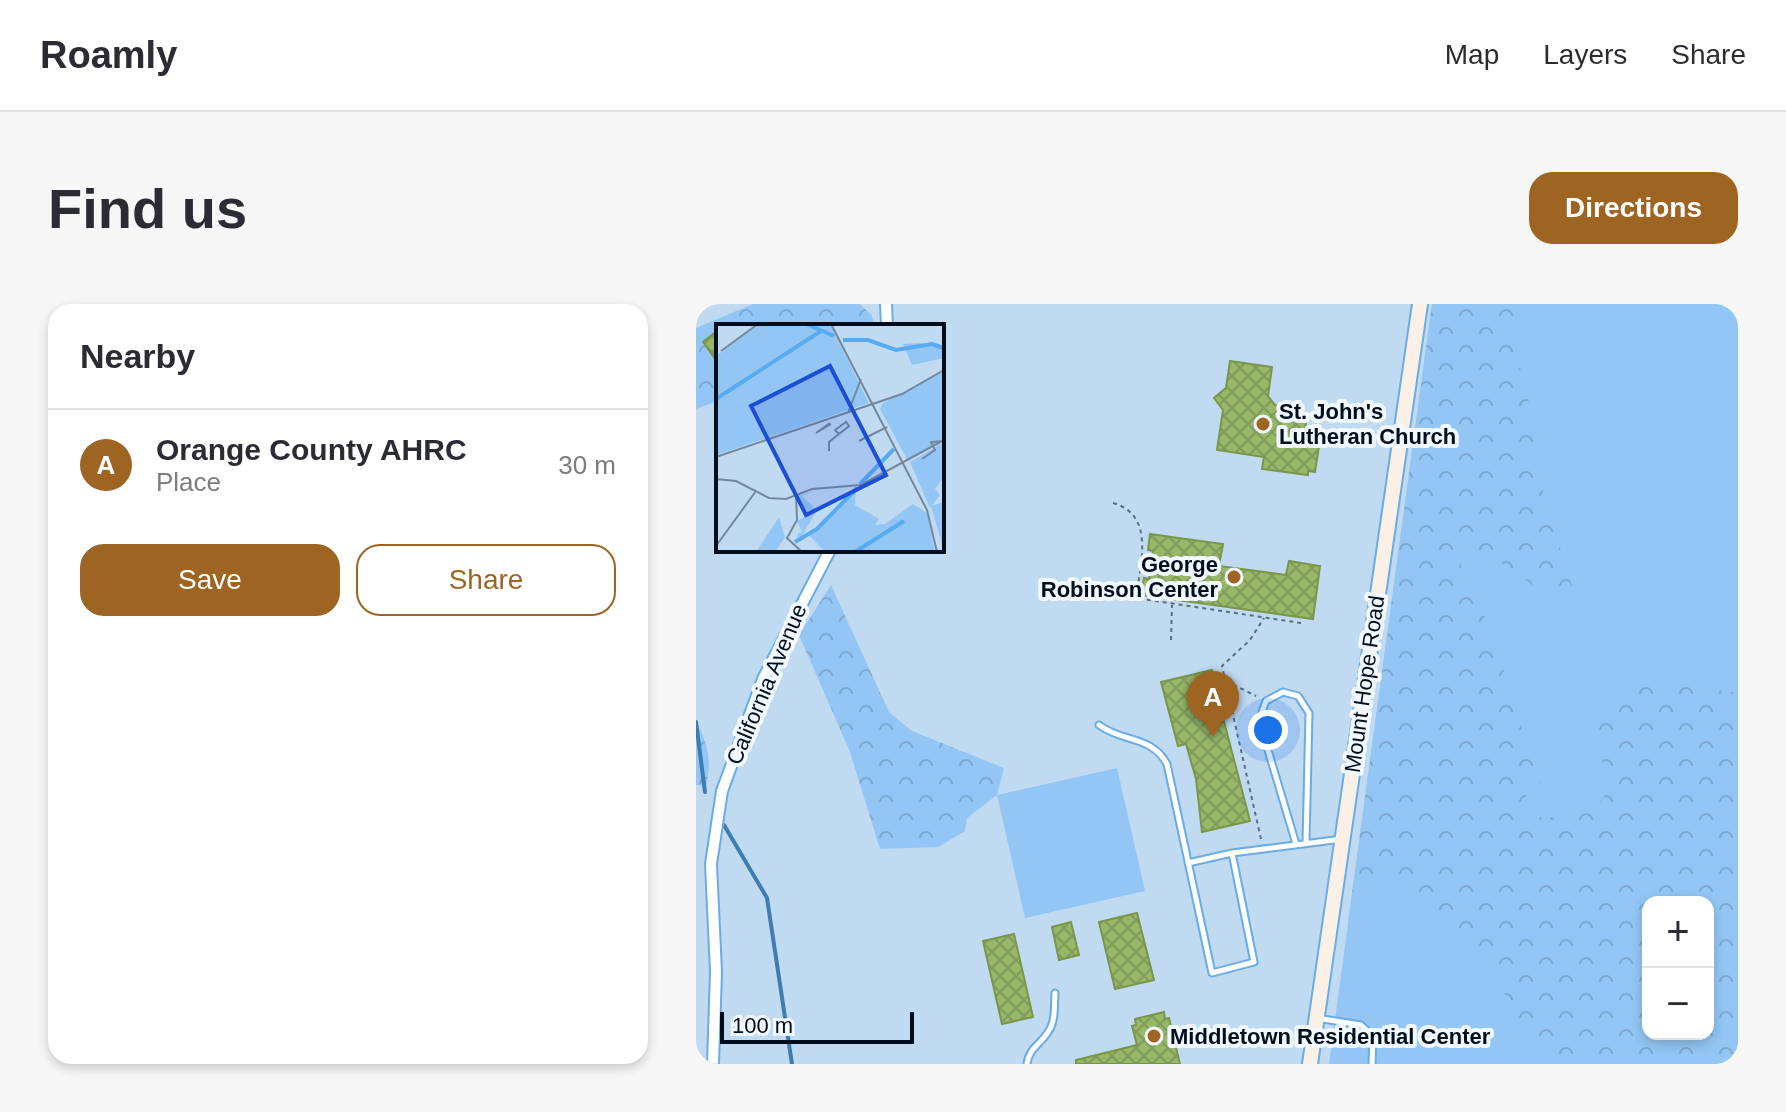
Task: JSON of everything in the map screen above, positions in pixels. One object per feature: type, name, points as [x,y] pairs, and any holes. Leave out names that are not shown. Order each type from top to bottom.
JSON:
[{"type":"street","points":[[886,304],[887,324]]},
{"type":"street","name":"Mount Hope Road","points":[[1310,1064],[1420,304]]},
{"type":"street","name":"California Avenue","points":[[713,1064],[716,972],[711,864],[719,803],[740,733],[763,679],[827,552]]},
{"type":"lane","points":[[1296,844],[1259,720],[1266,701],[1276,694],[1288,692],[1307,706],[1306,843]]},
{"type":"lane","points":[[1099,725],[1114,735],[1147,742],[1161,752],[1167,764],[1212,973],[1254,962],[1232,853]]},
{"type":"lane","points":[[1188,863],[1232,853],[1342,839]]},
{"type":"lane","points":[[1027,1064],[1030,1050],[1048,1032],[1054,1020],[1055,993]]},
{"type":"lane","points":[[1316,1018],[1361,1025],[1373,1036],[1372,1064]]},
{"type":"path","points":[[1113,503],[1131,510],[1141,527],[1136,598],[1301,623]]},
{"type":"path","points":[[1171,640],[1172,604]]},
{"type":"path","points":[[1264,850],[1222,666],[1250,640],[1265,617]]},
{"type":"path","points":[[1225,680],[1266,701]]},
{"type":"green space","points":[[753,304],[860,304],[872,316],[874,324],[716,324],[716,402],[696,409],[696,328]]},
{"type":"green space","points":[[1432,304],[1738,304],[1738,1064],[1329,1064]]},
{"type":"green space","points":[[1432,304],[1517,304],[1519,363],[1532,415],[1544,497],[1583,621],[1502,563],[1473,547],[1461,553],[1461,563],[1468,589],[1488,621],[1545,800],[1526,793],[1528,811],[1543,818],[1592,813],[1605,795],[1599,728],[1606,704],[1645,680],[1738,693],[1738,1048],[1734,1052],[1737,1064],[1541,1064],[1495,976],[1470,940],[1404,881],[1375,886],[1348,922]]},
{"type":"green space","points":[[831,585],[889,712],[912,731],[1004,768],[997,795],[967,818],[965,831],[938,847],[880,849],[850,752],[799,635]]},
{"type":"green space","points":[[696,721],[708,752],[706,786],[696,785]]},
{"type":"green space","points":[[1117,768],[1145,891],[1025,918],[997,795]]},
{"type":"building","points":[[716,332],[716,360],[703,342]]},
{"type":"building","name":"St. John's Lutheran Church","points":[[1230,361],[1272,367],[1268,396],[1275,405],[1289,407],[1288,413],[1307,416],[1303,444],[1319,446],[1315,472],[1308,471],[1308,475],[1262,469],[1264,457],[1217,450],[1223,410],[1214,398],[1226,388]]},
{"type":"building","name":"George Robinson Center","points":[[1150,534],[1223,544],[1219,566],[1286,575],[1289,561],[1320,566],[1313,619],[1141,595],[1144,578],[1149,579],[1153,551],[1148,550]]},
{"type":"building","points":[[1212,670],[1215,686],[1219,685],[1225,709],[1221,710],[1250,821],[1202,832],[1196,779],[1186,744],[1178,746],[1161,682]]},
{"type":"building","points":[[1137,913],[1154,980],[1115,989],[1099,922]]},
{"type":"building","points":[[1071,922],[1079,955],[1059,960],[1052,927]]},
{"type":"building","points":[[1014,934],[1033,1017],[1002,1024],[983,941]]},
{"type":"building","name":"Middletown Residential Center","points":[[1164,1012],[1165,1019],[1169,1018],[1180,1064],[1076,1064],[1076,1060],[1137,1045],[1132,1026],[1136,1025],[1135,1019]]},
{"type":"waterway","points":[[696,722],[705,792]]},
{"type":"waterway","points":[[724,825],[767,898],[792,1064]]},
{"type":"place","name":"St. John's Lutheran Church","points":[[1263,424]]},
{"type":"place","name":"George Robinson Center","points":[[1234,577]]},
{"type":"place","name":"Orange County AHRC","points":[[1213,737]]},
{"type":"place","name":"Middletown Residential Center","points":[[1154,1036]]}]
